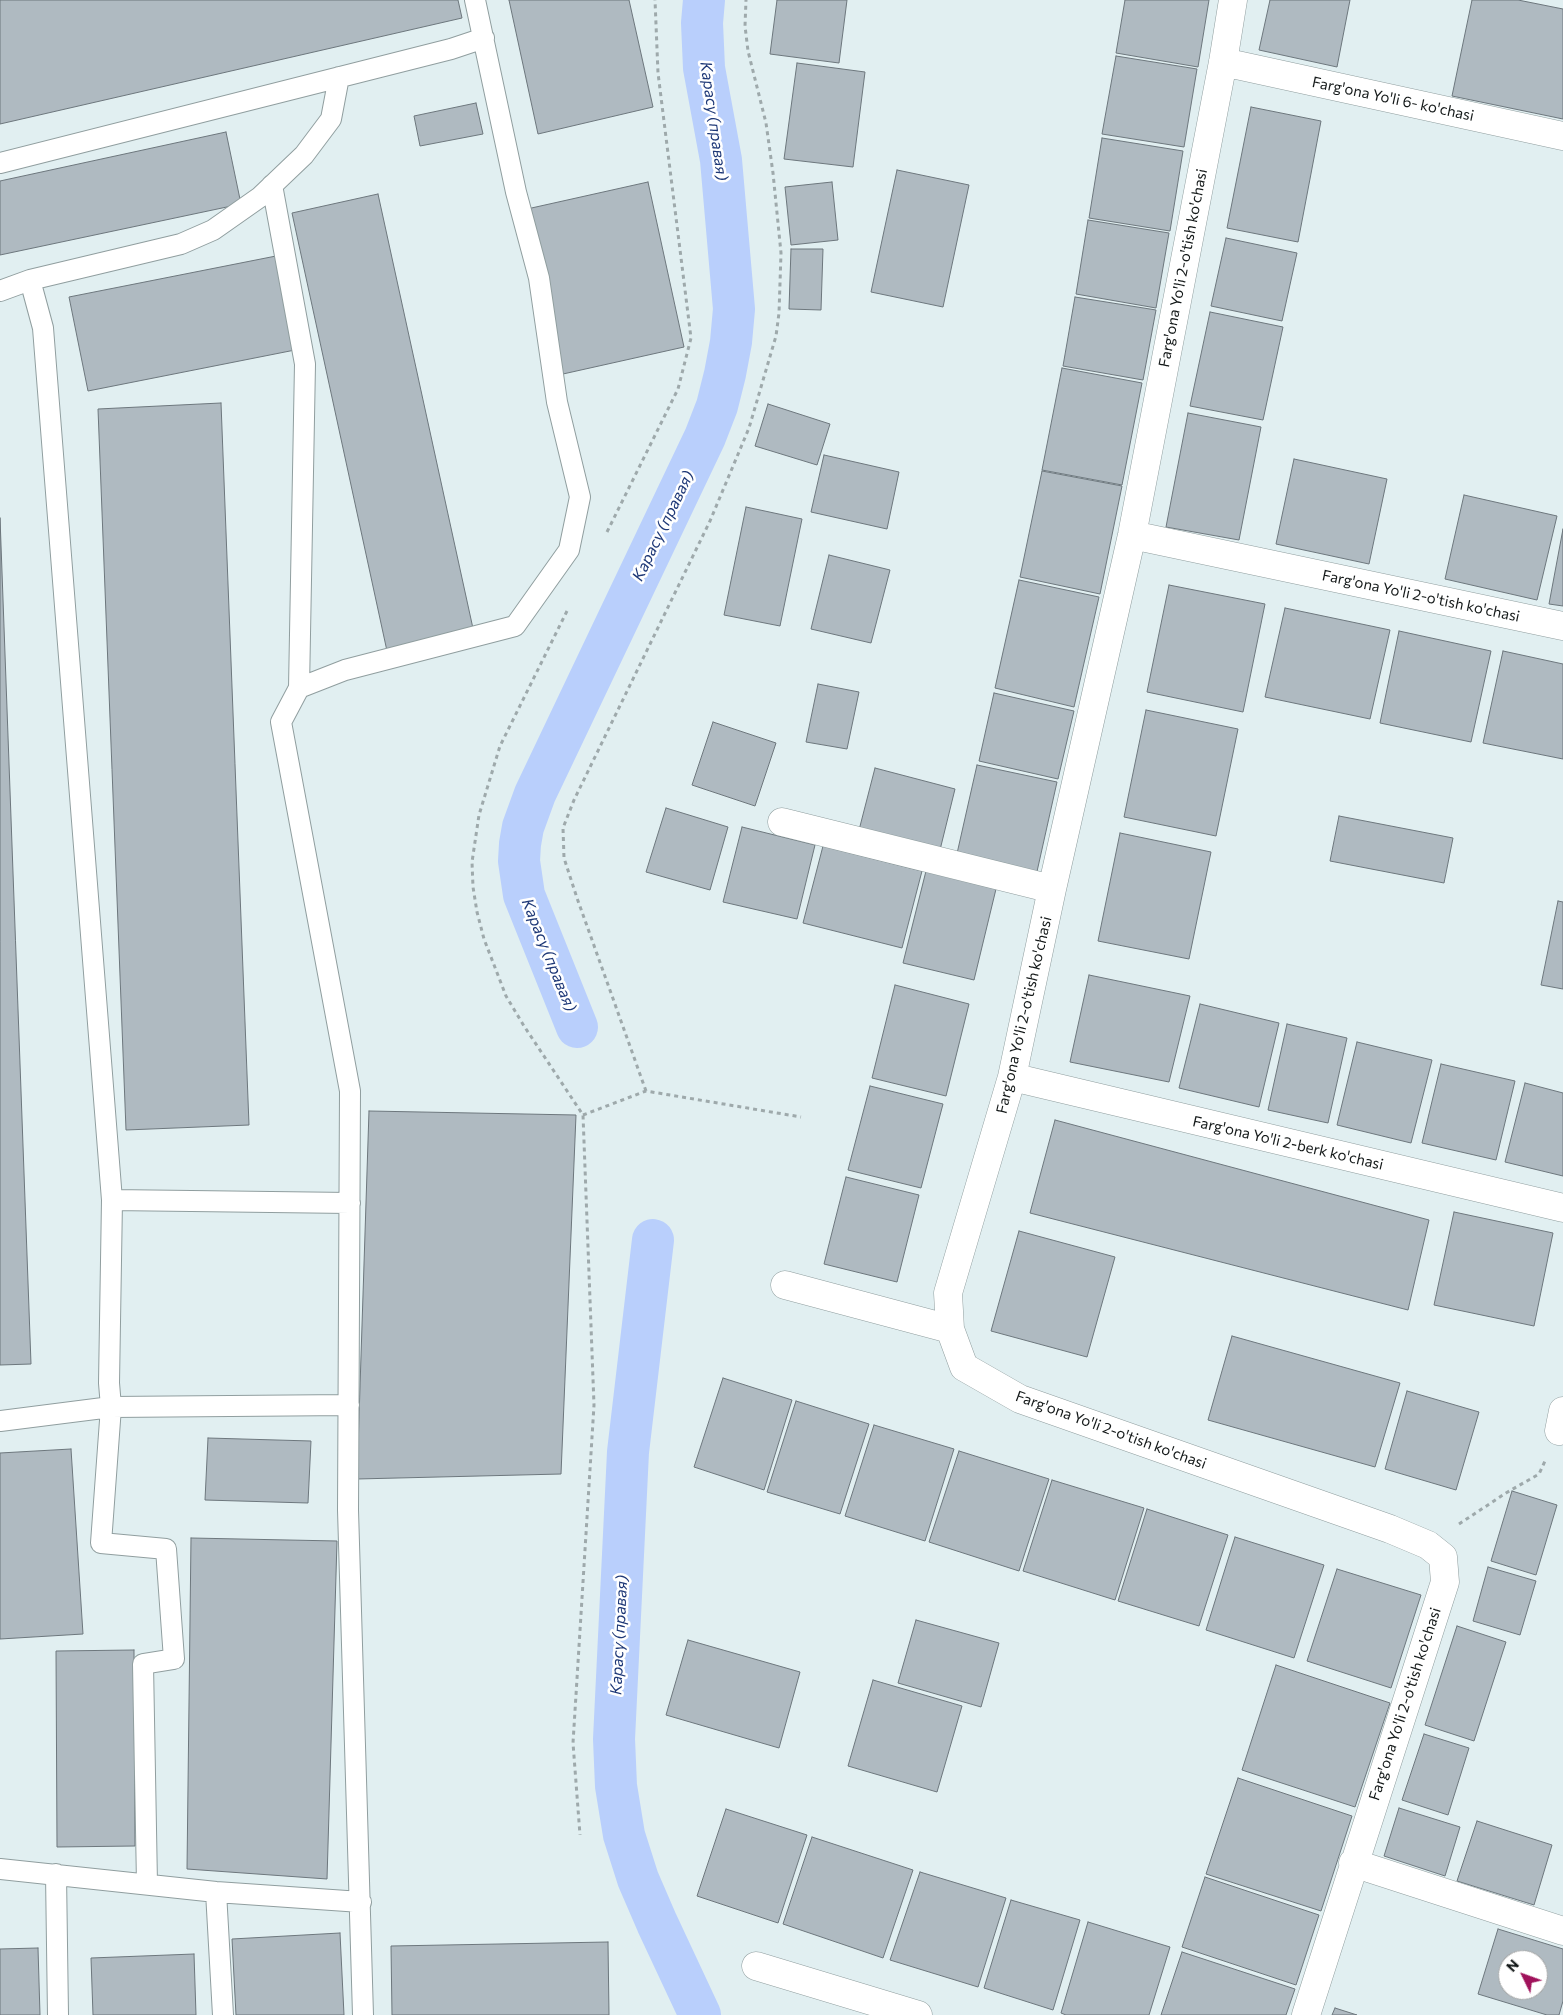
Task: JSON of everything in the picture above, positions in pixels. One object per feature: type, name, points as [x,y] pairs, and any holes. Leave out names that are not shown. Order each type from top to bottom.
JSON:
[{"type":"street","name":"Farg'ona Yo'li 2-o'tish ko'chasi","points":[[1233,0],[1223,62],[1132,535],[1052,889],[1012,1077],[948,1293],[950,1329],[964,1367],[1020,1399],[1428,1544],[1443,1557],[1445,1582],[1353,1863],[1306,2015]]},
{"type":"street","name":"Farg'ona Yo'li 6- ko'chasi","points":[[1223,62],[1563,136]]},
{"type":"street","name":"Farg'ona Yo'li 2-o'tish ko'chasi","points":[[1132,535],[1563,626]]},
{"type":"street","points":[[782,822],[1052,889]]},
{"type":"street","name":"Farg'ona Yo'li 2-berk ko'chasi","points":[[1012,1077],[1563,1208]]},
{"type":"street","points":[[785,1285],[950,1329]]},
{"type":"street","points":[[1353,1863],[1563,1931]]},
{"type":"street","points":[[756,1966],[918,2015]]},
{"type":"lane","points":[[299,688],[345,670],[515,626],[569,550],[580,497],[557,402],[539,278],[516,192],[475,0]]},
{"type":"lane","points":[[0,163],[451,49],[484,38]]},
{"type":"lane","points":[[0,291],[30,280],[181,244],[214,230],[260,197],[304,155],[331,119],[339,76]]},
{"type":"lane","points":[[272,185],[305,364],[299,688],[281,722],[350,1091],[348,1510],[363,2015]]},
{"type":"lane","points":[[30,280],[43,328],[112,1200],[109,1383],[111,1407],[101,1543],[166,1549],[169,1589],[174,1658],[143,1664],[147,1884]]},
{"type":"lane","points":[[112,1200],[350,1204]]},
{"type":"lane","points":[[0,1421],[111,1407],[349,1405]]},
{"type":"lane","points":[[0,1868],[216,1892],[361,1902]]},
{"type":"lane","points":[[56,1874],[58,2015]]},
{"type":"lane","points":[[216,1892],[223,2015]]},
{"type":"path","points":[[646,1091],[569,874],[564,858],[563,828],[574,800],[710,521],[749,428],[776,336],[780,289],[780,244],[766,123],[748,51],[745,26],[746,0]]},
{"type":"path","points":[[580,1835],[573,1743],[594,1405],[583,1115],[646,1091],[801,1117]]},
{"type":"path","points":[[1428,1544],[1506,1493],[1539,1474],[1561,1421]]},
{"type":"building","points":[[0,0],[458,0],[462,18],[0,124]]},
{"type":"building","points":[[509,0],[629,0],[653,107],[538,134]]},
{"type":"building","points":[[777,0],[847,0],[839,63],[770,54]]},
{"type":"building","points":[[1125,0],[1209,0],[1198,67],[1116,53]]},
{"type":"building","points":[[1270,0],[1350,0],[1337,67],[1259,50]]},
{"type":"building","points":[[1472,0],[1518,0],[1563,9],[1563,119],[1452,96]]},
{"type":"building","points":[[1116,56],[1197,69],[1184,147],[1102,134]]},
{"type":"building","points":[[797,63],[865,72],[853,167],[784,159]]},
{"type":"building","points":[[476,103],[483,134],[420,146],[414,116]]},
{"type":"building","points":[[1251,107],[1321,121],[1298,242],[1227,228]]},
{"type":"building","points":[[226,132],[241,204],[0,255],[0,181]]},
{"type":"building","points":[[1102,138],[1183,151],[1170,231],[1089,218]]},
{"type":"building","points":[[897,170],[969,185],[943,307],[871,292]]},
{"type":"building","points":[[648,182],[684,347],[563,374],[527,209]]},
{"type":"building","points":[[832,182],[838,240],[791,245],[785,187]]},
{"type":"building","points":[[378,194],[474,633],[387,651],[292,213]]},
{"type":"building","points":[[1088,220],[1169,233],[1156,308],[1076,294]]},
{"type":"building","points":[[1226,238],[1297,253],[1282,321],[1211,306]]},
{"type":"building","points":[[791,249],[823,249],[821,310],[789,309]]},
{"type":"building","points":[[276,256],[295,350],[88,391],[69,297]]},
{"type":"building","points":[[1075,297],[1156,310],[1143,380],[1063,366]]},
{"type":"building","points":[[1210,312],[1283,327],[1263,420],[1190,406]]},
{"type":"building","points":[[1062,368],[1142,383],[1122,485],[1042,470]]},
{"type":"building","points":[[221,403],[249,1125],[126,1130],[98,409]]},
{"type":"building","points":[[768,404],[830,424],[817,465],[755,446]]},
{"type":"building","points":[[1188,413],[1261,427],[1239,540],[1166,527]]},
{"type":"building","points":[[824,455],[899,472],[887,529],[811,512]]},
{"type":"building","points":[[1294,459],[1387,479],[1369,564],[1276,544]]},
{"type":"building","points":[[1042,471],[1122,486],[1100,594],[1020,577]]},
{"type":"building","points":[[1464,495],[1557,516],[1537,600],[1445,579]]},
{"type":"building","points":[[746,507],[802,519],[780,626],[724,615]]},
{"type":"building","points":[[0,518],[31,1364],[0,1365]]},
{"type":"building","points":[[1563,529],[1563,606],[1549,604]]},
{"type":"building","points":[[829,555],[890,570],[871,643],[811,629]]},
{"type":"building","points":[[1019,580],[1099,597],[1074,707],[995,688]]},
{"type":"building","points":[[1169,585],[1265,604],[1243,712],[1147,692]]},
{"type":"building","points":[[1285,608],[1390,630],[1370,719],[1265,697]]},
{"type":"building","points":[[1399,631],[1491,651],[1471,742],[1380,723]]},
{"type":"building","points":[[1503,651],[1563,664],[1563,759],[1483,743]]},
{"type":"building","points":[[818,684],[859,692],[847,749],[806,742]]},
{"type":"building","points":[[994,693],[1074,711],[1058,779],[979,761]]},
{"type":"building","points":[[1146,710],[1238,729],[1216,836],[1124,817]]},
{"type":"building","points":[[713,722],[776,743],[755,806],[692,785]]},
{"type":"building","points":[[977,765],[1057,782],[1036,876],[956,858]]},
{"type":"building","points":[[875,768],[955,789],[939,854],[858,834]]},
{"type":"building","points":[[666,808],[728,827],[710,890],[646,872]]},
{"type":"building","points":[[1339,816],[1453,838],[1444,883],[1330,861]]},
{"type":"building","points":[[742,827],[815,845],[797,919],[723,902]]},
{"type":"building","points":[[1120,833],[1211,852],[1189,959],[1098,941]]},
{"type":"building","points":[[823,846],[922,871],[902,948],[803,923]]},
{"type":"building","points":[[926,871],[996,889],[974,980],[903,963]]},
{"type":"building","points":[[1558,901],[1563,902],[1563,989],[1541,985]]},
{"type":"building","points":[[1089,975],[1190,996],[1169,1082],[1070,1062]]},
{"type":"building","points":[[895,985],[969,1004],[946,1096],[872,1078]]},
{"type":"building","points":[[1200,1004],[1279,1023],[1259,1107],[1179,1088]]},
{"type":"building","points":[[1287,1024],[1347,1038],[1328,1123],[1268,1110]]},
{"type":"building","points":[[1357,1042],[1432,1060],[1411,1143],[1337,1125]]},
{"type":"building","points":[[1441,1064],[1515,1081],[1496,1160],[1422,1143]]},
{"type":"building","points":[[1525,1083],[1563,1093],[1563,1176],[1505,1162]]},
{"type":"building","points":[[870,1086],[943,1104],[921,1188],[848,1170]]},
{"type":"building","points":[[369,1111],[576,1115],[561,1474],[357,1479]]},
{"type":"building","points":[[1055,1120],[1429,1220],[1408,1310],[1030,1213]]},
{"type":"building","points":[[846,1177],[919,1195],[897,1282],[824,1264]]},
{"type":"building","points":[[1454,1212],[1553,1233],[1534,1326],[1434,1305]]},
{"type":"building","points":[[1019,1231],[1115,1257],[1087,1357],[991,1331]]},
{"type":"building","points":[[1232,1336],[1400,1383],[1375,1467],[1208,1420]]},
{"type":"building","points":[[723,1378],[792,1400],[764,1490],[694,1467]]},
{"type":"building","points":[[1407,1391],[1479,1412],[1456,1490],[1385,1469]]},
{"type":"building","points":[[796,1401],[869,1424],[840,1514],[767,1492]]},
{"type":"building","points":[[874,1425],[954,1449],[925,1541],[845,1516]]},
{"type":"building","points":[[208,1438],[311,1441],[308,1503],[205,1500]]},
{"type":"building","points":[[71,1449],[83,1634],[0,1639],[0,1453]]},
{"type":"building","points":[[959,1451],[1049,1479],[1019,1571],[929,1542]]},
{"type":"building","points":[[1052,1480],[1144,1508],[1115,1600],[1023,1571]]},
{"type":"building","points":[[1512,1491],[1557,1505],[1536,1575],[1491,1561]]},
{"type":"building","points":[[1147,1509],[1228,1535],[1199,1626],[1118,1601]]},
{"type":"building","points":[[1235,1537],[1324,1565],[1294,1658],[1206,1630]]},
{"type":"building","points":[[191,1538],[337,1541],[327,1879],[187,1869]]},
{"type":"building","points":[[1488,1567],[1536,1581],[1520,1635],[1473,1621]]},
{"type":"building","points":[[1337,1569],[1421,1595],[1391,1688],[1307,1661]]},
{"type":"building","points":[[916,1620],[999,1643],[981,1707],[898,1683]]},
{"type":"building","points":[[1457,1626],[1506,1642],[1474,1741],[1425,1725]]},
{"type":"building","points":[[688,1640],[800,1672],[779,1748],[666,1715]]},
{"type":"building","points":[[134,1650],[135,1846],[57,1847],[56,1651]]},
{"type":"building","points":[[1276,1665],[1390,1703],[1355,1807],[1242,1770]]},
{"type":"building","points":[[873,1680],[962,1706],[937,1792],[848,1766]]},
{"type":"building","points":[[1424,1734],[1469,1748],[1448,1815],[1402,1800]]},
{"type":"building","points":[[1238,1778],[1352,1816],[1321,1911],[1206,1874]]},
{"type":"building","points":[[1399,1808],[1460,1827],[1445,1876],[1384,1856]]},
{"type":"building","points":[[726,1809],[807,1835],[778,1923],[697,1896]]},
{"type":"building","points":[[1477,1821],[1552,1845],[1534,1905],[1457,1881]]},
{"type":"building","points":[[812,1837],[913,1870],[883,1958],[783,1924]]},
{"type":"building","points":[[920,1872],[1006,1898],[978,1987],[890,1960]]},
{"type":"building","points":[[1205,1877],[1319,1915],[1296,1985],[1182,1947]]},
{"type":"building","points":[[1011,1900],[1080,1920],[1053,2010],[984,1988]]},
{"type":"building","points":[[1088,1922],[1170,1947],[1149,2015],[1066,2015],[1061,2013]]},
{"type":"building","points":[[1498,1929],[1563,1949],[1563,2001],[1559,2015],[1547,2015],[1478,1994]]},
{"type":"building","points":[[340,1933],[344,2015],[236,2015],[232,1939]]},
{"type":"building","points":[[608,1942],[609,2015],[392,2015],[391,1946]]},
{"type":"building","points":[[38,1948],[40,2015],[0,2015],[0,1949]]},
{"type":"building","points":[[1182,1952],[1295,1989],[1286,2015],[1161,2015]]},
{"type":"building","points":[[194,1954],[196,2015],[93,2015],[91,1958]]},
{"type":"building","points":[[1335,2008],[1357,2015],[1332,2015]]},
{"type":"waterway","name":"Карасу (правая)","points":[[577,1027],[524,895],[519,861],[520,844],[523,827],[535,794],[705,437],[717,406],[725,374],[731,342],[734,309],[721,160],[704,68],[702,23],[704,0]]},
{"type":"waterway","name":"Карасу (правая)","points":[[653,1240],[628,1452],[614,1739],[616,1786],[624,1835],[638,1879],[700,2015]]}]
